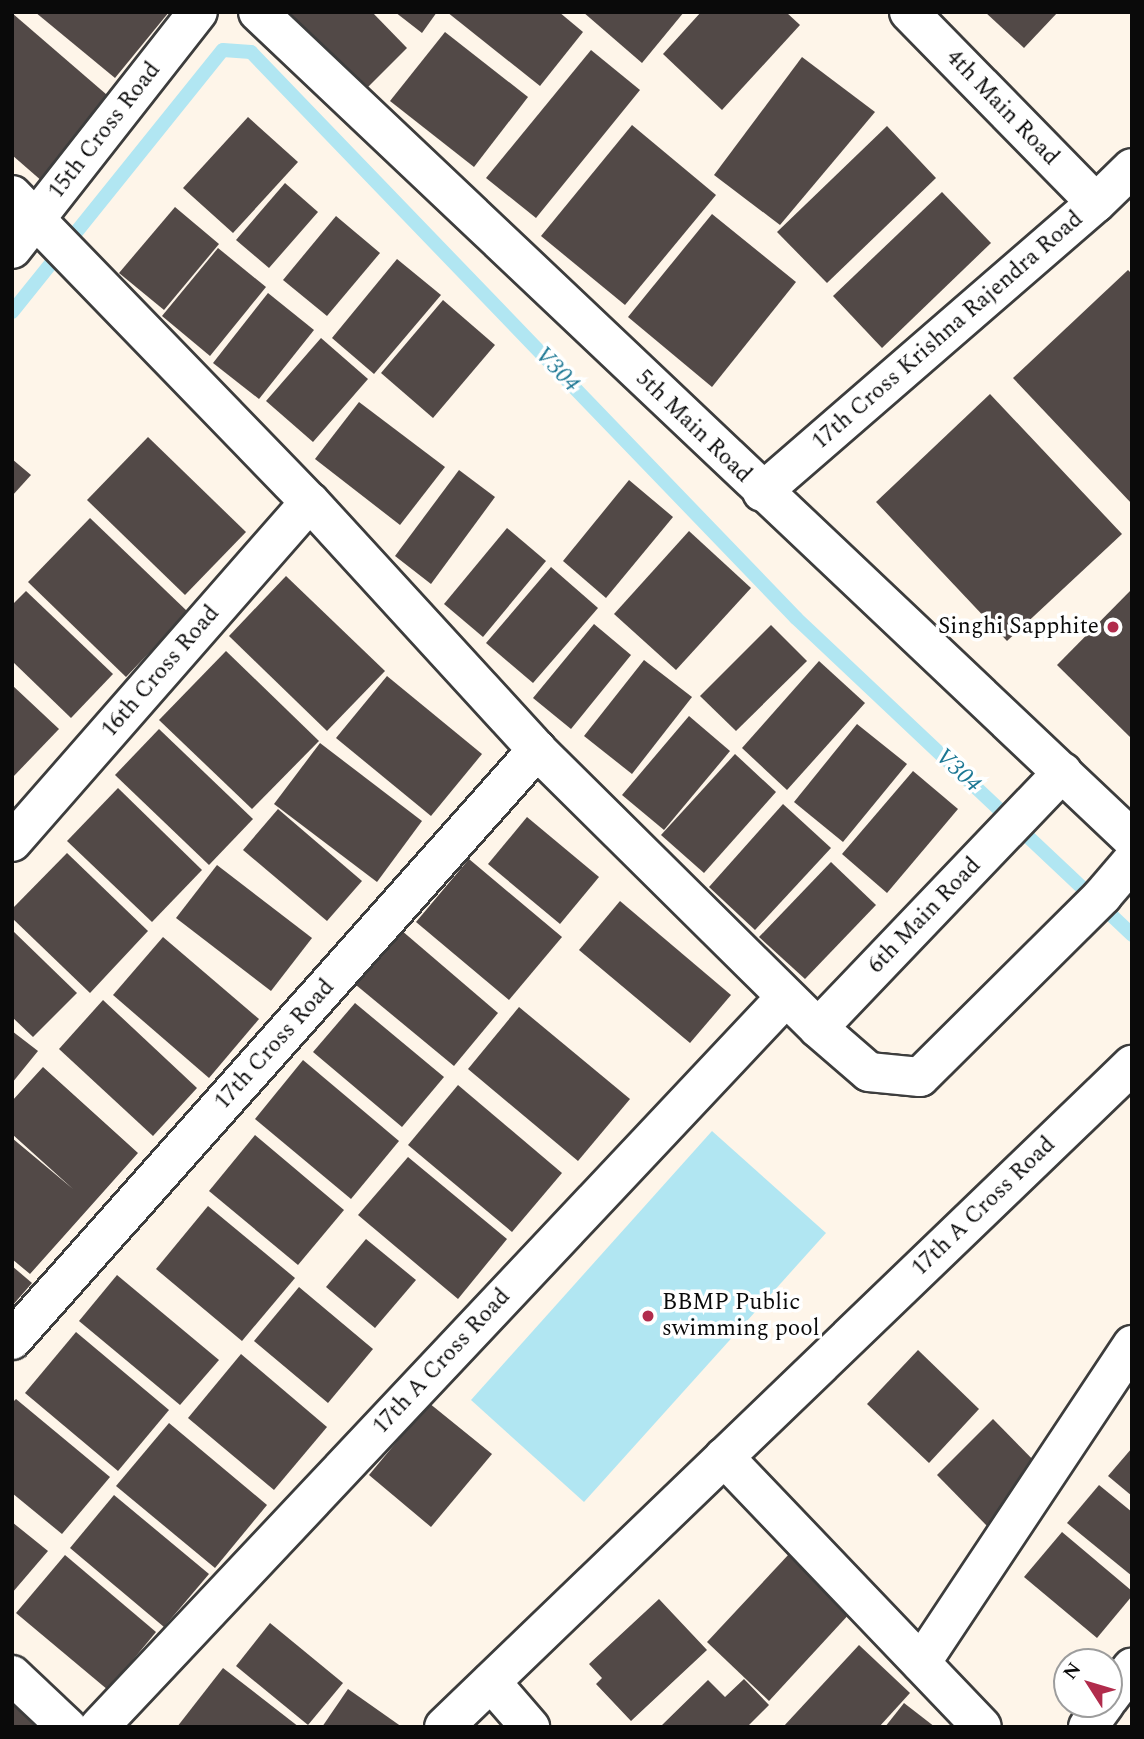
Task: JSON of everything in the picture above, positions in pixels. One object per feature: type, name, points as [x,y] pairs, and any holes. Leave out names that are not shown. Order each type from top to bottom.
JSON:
[{"type":"street","name":"15th Cross Road","points":[[12,249],[24,207],[198,12]]},
{"type":"street","name":"5th Main Road","points":[[258,12],[762,492],[1132,839]]},
{"type":"street","name":"4th Main Road","points":[[909,12],[1096,203]]},
{"type":"street","name":"17th Cross Krishna Rajendra Road","points":[[762,492],[1096,203],[1132,168]]},
{"type":"street","points":[[24,207],[310,502],[537,750],[785,998],[869,1072],[920,1077],[1103,895],[1132,861]]},
{"type":"street","name":"16th Cross Road","points":[[12,842],[310,502]]},
{"type":"street","name":"17th Cross Road","points":[[12,1340],[537,750]]},
{"type":"street","name":"6th Main Road","points":[[818,1028],[1063,772]]},
{"type":"street","name":"17th A Cross Road","points":[[99,1727],[785,998]]},
{"type":"street","name":"17th A Cross Road","points":[[443,1727],[1132,1065]]},
{"type":"street","points":[[921,1663],[1132,1345]]},
{"type":"street","points":[[724,1457],[982,1727]]},
{"type":"street","points":[[12,1675],[66,1727]]},
{"type":"street","points":[[491,1682],[530,1727]]},
{"type":"water","name":"BBMP Public swimming pool","points":[[712,1131],[826,1233],[584,1502],[471,1400]]},
{"type":"building","points":[[35,12],[169,12],[115,78]]},
{"type":"building","points":[[288,12],[372,12],[407,48],[365,90]]},
{"type":"building","points":[[395,12],[437,12],[422,33]]},
{"type":"building","points":[[447,12],[559,12],[583,32],[540,86]]},
{"type":"building","points":[[583,12],[684,12],[642,63]]},
{"type":"building","points":[[701,12],[786,12],[800,25],[722,110],[663,54]]},
{"type":"building","points":[[985,12],[1058,12],[1024,48]]},
{"type":"building","points":[[12,13],[114,101],[43,182],[12,155]]},
{"type":"building","points":[[445,32],[528,97],[474,167],[390,101]]},
{"type":"building","points":[[591,50],[640,90],[536,218],[486,178]]},
{"type":"building","points":[[802,57],[875,112],[780,225],[714,175]]},
{"type":"building","points":[[248,117],[298,162],[233,233],[183,188]]},
{"type":"building","points":[[632,125],[716,195],[625,305],[541,236]]},
{"type":"building","points":[[887,126],[936,178],[827,283],[777,232]]},
{"type":"building","points":[[285,183],[318,212],[269,268],[236,240]]},
{"type":"building","points":[[942,192],[991,243],[882,348],[833,296]]},
{"type":"building","points":[[175,207],[219,244],[164,310],[119,273]]},
{"type":"building","points":[[712,214],[796,282],[712,387],[628,317]]},
{"type":"building","points":[[336,216],[380,253],[327,316],[283,280]]},
{"type":"building","points":[[218,248],[266,287],[210,356],[162,316]]},
{"type":"building","points":[[397,259],[441,295],[374,374],[332,338]]},
{"type":"building","points":[[1128,270],[1132,274],[1132,504],[1013,378]]},
{"type":"building","points":[[268,293],[314,330],[259,399],[213,363]]},
{"type":"building","points":[[443,300],[495,345],[433,418],[381,373]]},
{"type":"building","points":[[321,338],[368,379],[313,442],[266,401]]},
{"type":"building","points":[[990,394],[1122,534],[1007,641],[876,502]]},
{"type":"building","points":[[359,402],[445,467],[400,525],[315,459]]},
{"type":"building","points":[[148,437],[246,532],[185,595],[87,500]]},
{"type":"building","points":[[12,459],[31,475],[12,496]]},
{"type":"building","points":[[459,470],[495,497],[431,584],[395,556]]},
{"type":"building","points":[[629,480],[673,517],[606,598],[563,561]]},
{"type":"building","points":[[90,518],[188,612],[126,677],[28,582]]},
{"type":"building","points":[[507,528],[546,561],[483,637],[444,604]]},
{"type":"building","points":[[689,531],[751,588],[676,670],[614,614]]},
{"type":"building","points":[[551,567],[598,608],[533,683],[486,643]]},
{"type":"building","points":[[286,576],[385,671],[327,731],[229,636]]},
{"type":"building","name":"Singhi Sapphite","points":[[1132,589],[1132,739],[1057,665]]},
{"type":"building","points":[[26,591],[113,674],[71,718],[12,661],[12,605]]},
{"type":"building","points":[[594,624],[631,655],[571,729],[533,698]]},
{"type":"building","points":[[771,625],[807,661],[736,731],[700,696]]},
{"type":"building","points":[[226,651],[319,741],[252,809],[159,720]]},
{"type":"building","points":[[644,660],[692,697],[632,774],[584,736]]},
{"type":"building","points":[[819,661],[865,703],[787,790],[742,748]]},
{"type":"building","points":[[387,676],[482,754],[431,816],[336,738]]},
{"type":"building","points":[[12,685],[59,729],[12,778]]},
{"type":"building","points":[[689,716],[730,751],[664,830],[622,795]]},
{"type":"building","points":[[857,724],[907,764],[843,842],[794,802]]},
{"type":"building","points":[[159,729],[253,819],[209,865],[115,775]]},
{"type":"building","points":[[320,743],[422,821],[377,882],[274,804]]},
{"type":"building","points":[[735,754],[776,792],[704,873],[661,835]]},
{"type":"building","points":[[913,771],[958,809],[887,893],[842,854]]},
{"type":"building","points":[[118,788],[202,870],[152,922],[67,841]]},
{"type":"building","points":[[783,804],[831,848],[755,930],[709,887]]},
{"type":"building","points":[[278,809],[362,881],[327,921],[243,850]]},
{"type":"building","points":[[527,817],[599,877],[560,924],[488,864]]},
{"type":"building","points":[[67,853],[148,931],[90,993],[12,918],[12,909]]},
{"type":"building","points":[[469,859],[562,937],[509,1000],[416,922]]},
{"type":"building","points":[[831,862],[876,905],[805,979],[759,937]]},
{"type":"building","points":[[217,865],[312,938],[271,991],[176,918]]},
{"type":"building","points":[[620,901],[731,995],[690,1043],[579,950]]},
{"type":"building","points":[[12,930],[77,993],[33,1037],[12,1017]]},
{"type":"building","points":[[401,930],[498,1013],[454,1066],[356,985]]},
{"type":"building","points":[[163,937],[259,1019],[209,1078],[113,995]]},
{"type":"building","points":[[103,1000],[197,1088],[153,1136],[59,1049]]},
{"type":"building","points":[[355,1003],[444,1077],[402,1127],[313,1052]]},
{"type":"building","points":[[519,1007],[630,1099],[578,1161],[468,1069]]},
{"type":"building","points":[[12,1031],[38,1051],[12,1083]]},
{"type":"building","points":[[303,1060],[399,1141],[351,1199],[255,1119]]},
{"type":"building","points":[[43,1067],[138,1153],[30,1274],[12,1259],[12,1138],[73,1189],[12,1134],[12,1101]]},
{"type":"building","points":[[458,1085],[562,1173],[512,1232],[408,1145]]},
{"type":"building","points":[[255,1135],[344,1210],[298,1265],[209,1191]]},
{"type":"building","points":[[408,1157],[507,1239],[458,1299],[358,1215]]},
{"type":"building","points":[[208,1206],[295,1278],[242,1341],[156,1269]]},
{"type":"building","points":[[366,1239],[416,1280],[375,1328],[326,1287]]},
{"type":"building","points":[[12,1266],[32,1283],[12,1306]]},
{"type":"building","points":[[117,1275],[219,1360],[180,1405],[79,1321]]},
{"type":"building","points":[[299,1287],[373,1349],[328,1403],[254,1341]]},
{"type":"building","points":[[76,1332],[169,1410],[118,1471],[25,1393]]},
{"type":"building","points":[[918,1350],[979,1409],[929,1463],[867,1404]]},
{"type":"building","points":[[241,1354],[327,1427],[274,1490],[188,1418]]},
{"type":"building","points":[[16,1399],[110,1477],[62,1534],[12,1493],[12,1403]]},
{"type":"building","points":[[429,1403],[492,1454],[431,1527],[369,1475]]},
{"type":"building","points":[[993,1419],[1045,1472],[989,1528],[937,1475]]},
{"type":"building","points":[[169,1423],[267,1505],[215,1568],[116,1486]]},
{"type":"building","points":[[1132,1448],[1132,1496],[1108,1476]]},
{"type":"building","points":[[1099,1485],[1132,1512],[1132,1576],[1067,1523]]},
{"type":"building","points":[[114,1495],[209,1574],[164,1627],[70,1548]]},
{"type":"building","points":[[12,1522],[48,1551],[12,1593]]},
{"type":"building","points":[[1062,1532],[1132,1591],[1132,1596],[1097,1638],[1024,1577]]},
{"type":"building","points":[[790,1553],[852,1611],[769,1701],[707,1642]]},
{"type":"building","points":[[65,1555],[156,1632],[108,1690],[16,1613]]},
{"type":"building","points":[[659,1599],[707,1650],[631,1721],[596,1684],[602,1678],[589,1664]]},
{"type":"building","points":[[270,1623],[343,1683],[308,1725],[236,1666]]},
{"type":"building","points":[[859,1645],[910,1693],[879,1727],[783,1727]]},
{"type":"building","points":[[223,1668],[299,1727],[177,1727]]},
{"type":"building","points":[[744,1679],[769,1705],[747,1727],[660,1727],[708,1680],[725,1697]]},
{"type":"building","points":[[348,1689],[402,1727],[322,1727]]},
{"type":"building","points":[[12,1699],[48,1727],[12,1727]]},
{"type":"building","points":[[904,1703],[935,1727],[885,1727]]},
{"type":"waterway","name":"V304","points":[[12,312],[223,50],[251,52],[796,618],[1132,935]]},
{"type":"place","name":"Singhi Sapphite","points":[[1113,627]]},
{"type":"place","name":"BBMP Public swimming pool","points":[[648,1316]]}]
